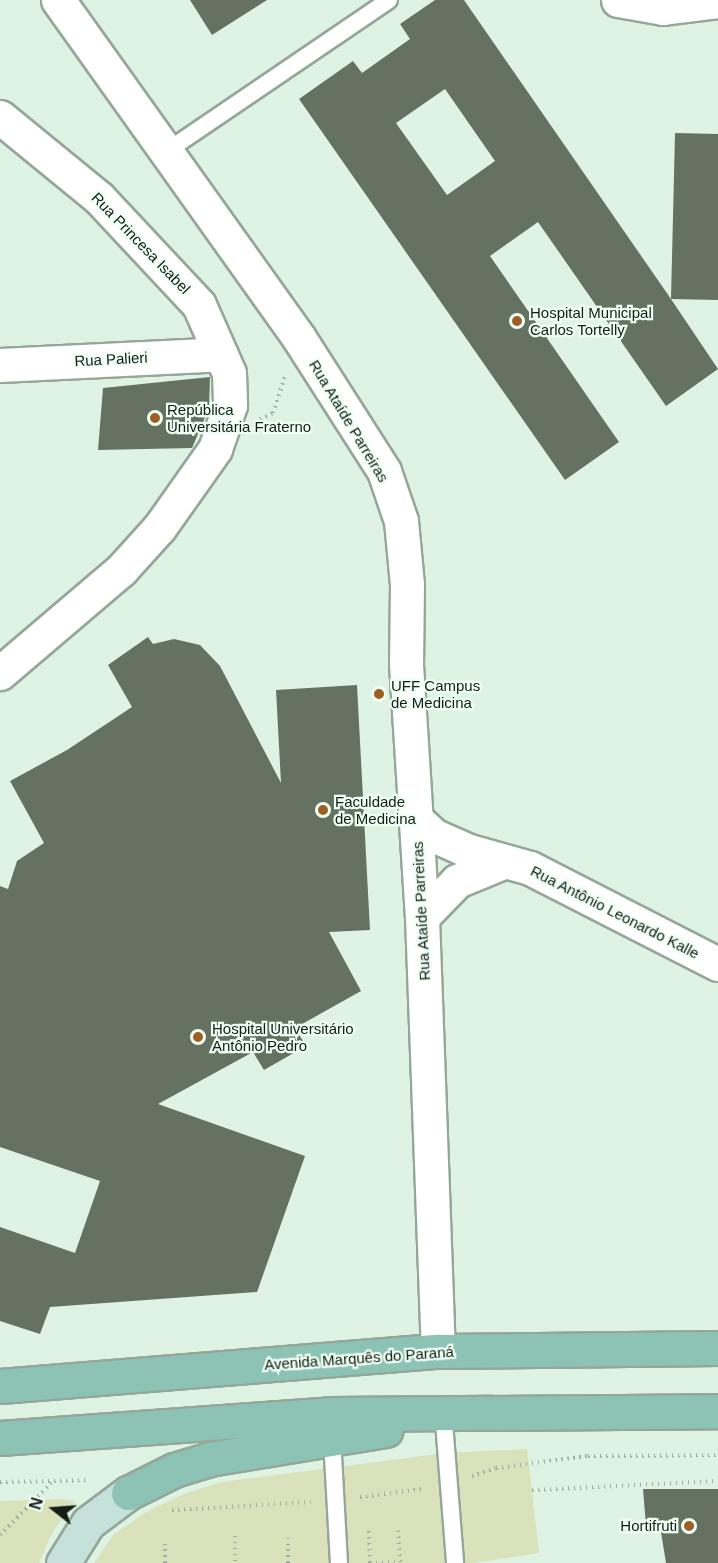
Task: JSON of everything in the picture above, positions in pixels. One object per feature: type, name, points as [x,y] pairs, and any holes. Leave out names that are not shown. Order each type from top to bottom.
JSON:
[{"type":"main road","name":"Avenida Marquês do Paraná","points":[[0,1386],[438,1351],[718,1348]]},
{"type":"main road","points":[[14,1437],[331,1414],[718,1411]]},
{"type":"main road","points":[[63,1563],[88,1523],[128,1493],[174,1470],[209,1459],[332,1438],[528,1413]]},
{"type":"street","name":"Rua Ataíde Parreiras","points":[[58,0],[164,153],[298,338],[384,471],[401,520],[407,585],[406,664],[422,917],[438,1351]]},
{"type":"street","points":[[618,0],[663,8],[718,1]]},
{"type":"street","name":"Rua Princesa Isabel","points":[[0,117],[56,159],[164,263],[199,305],[229,373],[230,405],[215,448],[159,528],[121,570],[0,673]]},
{"type":"street","name":"Rua Palieri","points":[[0,364],[221,354]]},
{"type":"street","name":"Rua Antônio Leonardo Kalle","points":[[416,818],[433,835],[503,862],[530,868],[718,964]]},
{"type":"street","points":[[422,917],[457,881],[503,862]]},
{"type":"lane","points":[[164,153],[233,103],[389,0]]},
{"type":"lane","points":[[444,1422],[455,1563]]},
{"type":"lane","points":[[332,1438],[339,1563]]},
{"type":"path","points":[[230,405],[259,420],[273,413],[298,338]]},
{"type":"path","points":[[0,1482],[55,1479],[96,1481]]},
{"type":"path","points":[[0,1535],[55,1479]]},
{"type":"path","points":[[532,1490],[718,1481]]},
{"type":"path","points":[[369,1531],[370,1563],[390,1563],[400,1562],[398,1530]]},
{"type":"path","points":[[288,1534],[288,1563]]},
{"type":"path","points":[[235,1536],[235,1563]]},
{"type":"path","points":[[165,1539],[165,1563]]},
{"type":"green space","points":[[527,1449],[539,1553],[474,1563],[94,1563],[113,1535],[146,1512],[183,1494],[221,1482],[446,1453]]},
{"type":"green space","points":[[60,1499],[76,1502],[53,1531],[39,1563],[0,1563],[0,1501]]},
{"type":"building","points":[[190,0],[267,0],[212,35]]},
{"type":"building","points":[[435,0],[464,0],[718,369],[666,406],[538,222],[490,256],[619,442],[565,480],[299,99],[353,61],[362,73],[410,39],[400,24]],"holes":[[[445,89],[495,161],[447,195],[396,123]]]},
{"type":"building","points":[[675,133],[718,134],[718,300],[671,299]]},
{"type":"building","name":"República Universitária Fraterno","points":[[210,377],[209,408],[192,448],[98,450],[103,388]]},
{"type":"building","name":"Hospital Universitário Antônio Pedro","points":[[148,637],[153,644],[174,639],[200,645],[220,666],[281,783],[276,690],[357,685],[370,930],[329,932],[361,991],[295,1028],[306,1046],[264,1070],[253,1052],[158,1104],[305,1156],[257,1292],[50,1307],[40,1334],[0,1321],[0,1227],[75,1253],[100,1181],[0,1147],[0,886],[8,889],[17,861],[44,843],[10,781],[67,750],[132,707],[108,665]]},
{"type":"building","name":"Hortifruti","points":[[643,1489],[718,1489],[718,1563],[666,1563],[660,1526],[646,1526]]},
{"type":"place","name":"Hospital Municipal Carlos Tortelly","points":[[517,321]]},
{"type":"place","name":"República Universitária Fraterno","points":[[155,418]]},
{"type":"place","name":"UFF Campus de Medicina","points":[[379,694]]},
{"type":"place","name":"Faculdade de Medicina","points":[[323,810]]},
{"type":"place","name":"Hospital Universitário Antônio Pedro","points":[[198,1037]]},
{"type":"place","name":"Hortifruti","points":[[689,1526]]}]
